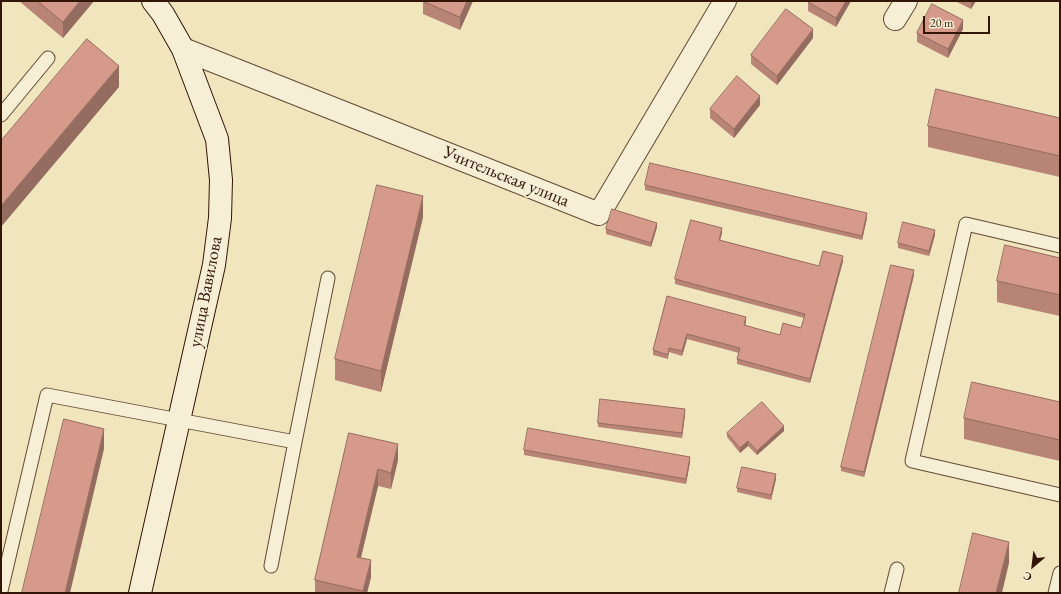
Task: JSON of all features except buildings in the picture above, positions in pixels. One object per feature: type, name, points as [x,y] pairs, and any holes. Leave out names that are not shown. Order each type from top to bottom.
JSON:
[{"type":"street","name":"улица Вавилова","points":[[140,593],[214,266],[220,218],[221,180],[218,139],[183,49],[163,14],[153,1]]},
{"type":"street","name":"Учительская улица","points":[[183,49],[599,214],[725,1]]},
{"type":"lane","points":[[1,115],[48,58]]},
{"type":"lane","points":[[1060,246],[966,224],[912,461],[1060,495]]},
{"type":"lane","points":[[271,566],[328,278]]},
{"type":"lane","points":[[1,591],[47,395],[295,442]]},
{"type":"lane","points":[[891,593],[896,569]]},
{"type":"lane","points":[[1055,593],[1060,573]]}]
